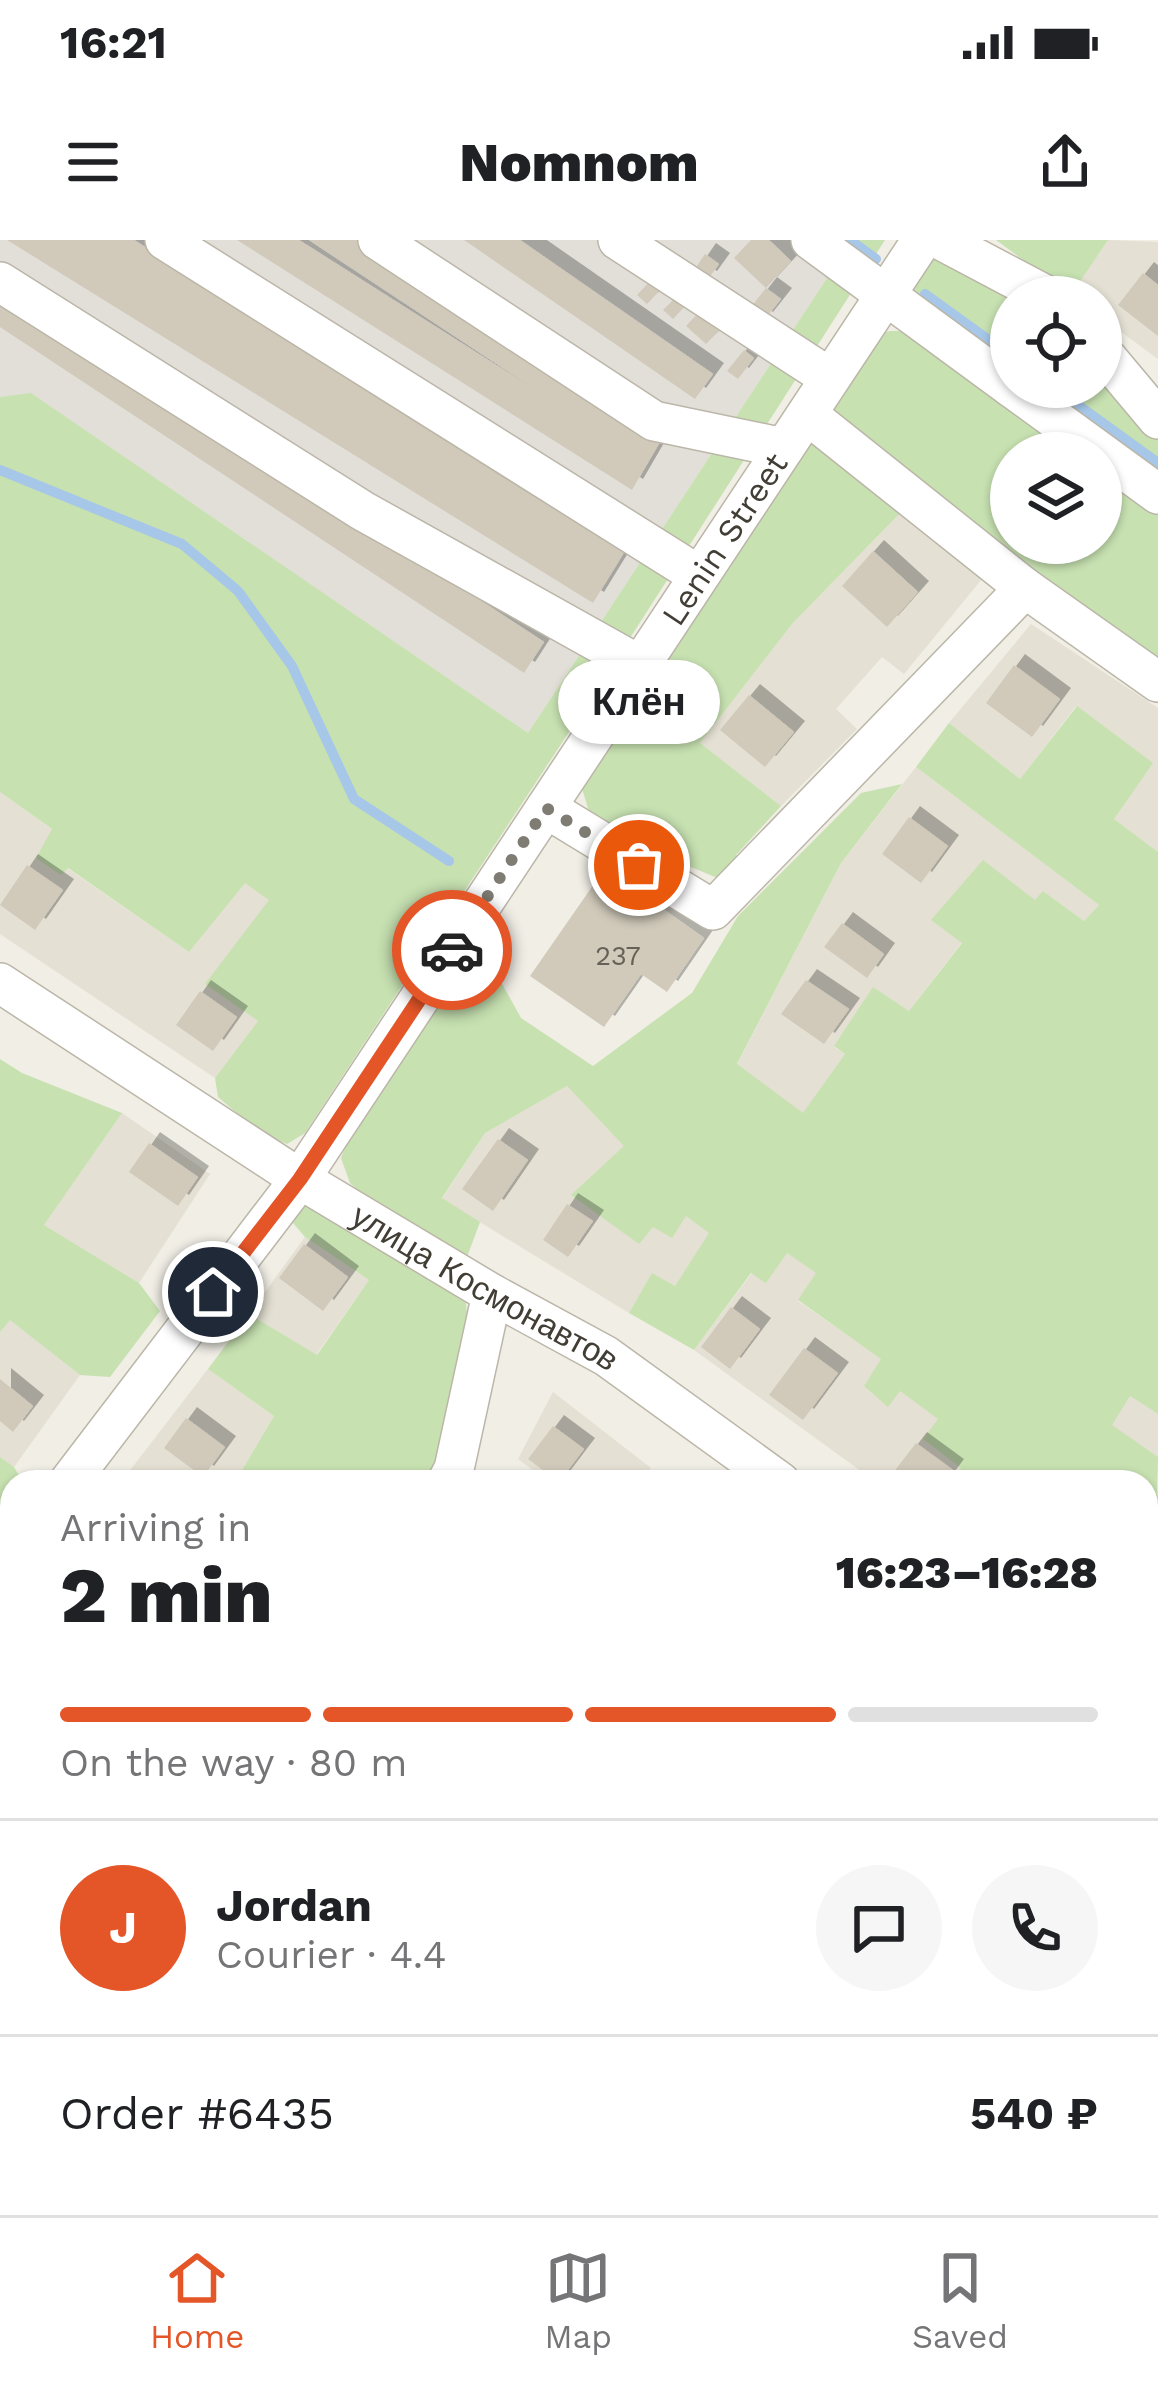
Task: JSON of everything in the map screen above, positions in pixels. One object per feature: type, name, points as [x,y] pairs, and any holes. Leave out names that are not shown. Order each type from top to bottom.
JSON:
[{"type":"street","points":[[165,240],[698,575]]},
{"type":"street","points":[[378,240],[653,422],[784,448]]},
{"type":"street","points":[[618,240],[830,378]]},
{"type":"street","points":[[812,240],[990,372]]},
{"type":"street","name":"Lenin Street","points":[[78,1470],[300,1179],[922,240]]},
{"type":"street","points":[[940,240],[1009,276]]},
{"type":"street","points":[[0,281],[363,511],[639,665]]},
{"type":"street","points":[[1122,376],[1158,418]]},
{"type":"street","points":[[1040,408],[1158,494]]},
{"type":"street","points":[[808,415],[1025,588],[1158,682]]},
{"type":"street","points":[[546,808],[713,910],[1025,588]]},
{"type":"street","name":"улица Космонавтов","points":[[0,983],[300,1179],[606,1356],[763,1470]]},
{"type":"street","points":[[453,1470],[492,1294]]},
{"type":"shaded area","points":[[0,240],[852,240],[528,733],[32,394],[0,397]]},
{"type":"shaded area","points":[[1108,240],[1158,242],[1158,359],[1122,332],[1122,276],[1084,276]]},
{"type":"shaded area","points":[[906,507],[986,574],[904,674],[882,657],[836,709],[857,729],[781,806],[700,743],[792,624]]},
{"type":"shaded area","points":[[1031,624],[1158,708],[1158,852],[1114,819],[1076,706],[1020,779],[949,723]]},
{"type":"shaded area","points":[[916,767],[1099,905],[1084,921],[1043,891],[1036,900],[931,919],[962,942],[909,1011],[873,988],[834,1047],[845,1054],[803,1114],[737,1065],[841,863]]},
{"type":"shaded area","points":[[0,792],[53,830],[36,858],[67,868],[189,952],[245,882],[270,900],[206,984],[258,1021],[215,1078],[0,934]]},
{"type":"shaded area","points":[[567,1086],[625,1146],[572,1195],[653,1227],[686,1216],[710,1233],[675,1286],[652,1274],[629,1313],[442,1199],[485,1133]]},
{"type":"shaded area","points":[[122,1113],[210,1174],[139,1283],[44,1225]]},
{"type":"shaded area","points":[[305,1237],[369,1280],[316,1355],[249,1314]]},
{"type":"shaded area","points":[[787,1253],[817,1273],[798,1301],[882,1359],[864,1386],[900,1390],[939,1419],[961,1470],[859,1470],[694,1350],[752,1273]]},
{"type":"shaded area","points":[[9,1319],[80,1375],[14,1467],[0,1457],[0,1332]]},
{"type":"shaded area","points":[[208,1369],[274,1416],[242,1470],[130,1470]]},
{"type":"shaded area","points":[[553,1392],[651,1468],[533,1470],[518,1459]]},
{"type":"shaded area","points":[[1130,1396],[1158,1414],[1158,1457],[1111,1425]]},
{"type":"green space","points":[[852,240],[885,240],[305,1133],[287,1144],[257,1130],[218,1097],[215,1078],[258,1021],[205,984],[269,900],[245,883],[189,952],[68,868],[61,875],[36,858],[52,829],[0,792],[0,397],[31,393],[528,733]]},
{"type":"green space","points":[[996,240],[1108,240],[1084,276],[1045,276]]},
{"type":"green space","points":[[933,251],[990,285],[990,360],[904,297]]},
{"type":"green space","points":[[915,331],[990,386],[990,408],[1020,408],[1053,432],[990,432],[990,538],[835,414],[835,399],[878,334]]},
{"type":"green space","points":[[1122,398],[1158,434],[1158,482],[1122,456],[1122,432],[1090,432],[1057,408],[1122,408]]},
{"type":"green space","points":[[812,433],[906,507],[792,624],[700,743],[781,806],[736,855],[743,862],[720,879],[628,841],[591,818],[580,782]]},
{"type":"green space","points":[[1122,482],[1158,509],[1158,663],[1022,564],[1122,564]]},
{"type":"green space","points":[[1077,706],[1153,763],[1114,819],[1158,852],[1158,1414],[1130,1396],[1112,1425],[1158,1457],[1158,1470],[960,1470],[923,1439],[938,1419],[900,1391],[888,1407],[864,1386],[881,1359],[798,1300],[816,1273],[787,1253],[766,1283],[751,1273],[694,1350],[629,1313],[652,1273],[675,1286],[709,1233],[686,1216],[672,1238],[653,1227],[639,1244],[571,1195],[624,1146],[567,1086],[485,1133],[442,1198],[480,1222],[467,1257],[370,1201],[350,1183],[341,1158],[354,1126],[456,974],[490,962],[521,1018],[593,1066],[692,993],[738,916],[861,793],[902,784],[841,863],[737,1064],[803,1113],[845,1054],[834,1046],[873,987],[909,1011],[962,943],[931,920],[983,860],[1035,900],[1043,891],[1084,921],[1099,905],[916,767],[949,723],[1020,779]]},
{"type":"green space","points":[[0,1059],[22,1073],[122,1113],[44,1225],[139,1283],[160,1311],[110,1377],[80,1375],[10,1320],[0,1332]]},
{"type":"green space","points":[[307,1198],[465,1295],[471,1351],[436,1470],[242,1470],[274,1416],[208,1369],[249,1314],[317,1355],[369,1280],[305,1237],[293,1223]]},
{"type":"green space","points":[[0,1457],[16,1470],[0,1470]]},
{"type":"building","points":[[7,240],[134,240],[628,546],[593,603]]},
{"type":"building","points":[[237,240],[299,240],[539,392],[309,240],[364,240],[664,435],[632,490]]},
{"type":"building","points":[[464,240],[520,240],[713,374],[695,399]]},
{"type":"building","points":[[751,240],[769,240],[791,261],[766,288],[734,258]]},
{"type":"building","points":[[705,254],[719,264],[706,282],[692,273]]},
{"type":"building","points":[[1143,273],[1158,285],[1158,336],[1122,308],[1122,300]]},
{"type":"building","points":[[655,276],[665,285],[647,304],[637,295]]},
{"type":"building","points":[[0,285],[544,642],[524,673],[0,327]]},
{"type":"building","points":[[766,288],[781,299],[762,323],[747,312]]},
{"type":"building","points":[[680,293],[689,302],[673,319],[663,310]]},
{"type":"building","points":[[700,311],[720,330],[706,344],[686,326]]},
{"type":"building","points":[[744,350],[754,358],[738,379],[727,371]]},
{"type":"building","points":[[873,551],[918,592],[887,627],[842,586]]},
{"type":"building","points":[[1014,665],[1060,699],[1032,737],[986,703]]},
{"type":"building","points":[[749,695],[794,732],[765,767],[720,730]]},
{"type":"building","points":[[909,817],[948,846],[921,883],[882,854]]},
{"type":"building","points":[[27,865],[63,890],[35,930],[0,905]]},
{"type":"building","points":[[605,868],[704,938],[667,992],[641,974],[604,1027],[530,976]]},
{"type":"building","points":[[842,923],[884,954],[867,978],[824,947]]},
{"type":"building","points":[[806,980],[849,1009],[824,1044],[781,1014]]},
{"type":"building","points":[[200,991],[237,1017],[213,1051],[176,1025]]},
{"type":"building","points":[[498,1139],[528,1160],[493,1211],[462,1189]]},
{"type":"building","points":[[149,1143],[198,1177],[178,1206],[129,1172]]},
{"type":"building","points":[[567,1204],[593,1221],[568,1257],[543,1240]]},
{"type":"building","points":[[304,1244],[348,1277],[323,1311],[279,1278]]},
{"type":"building","points":[[731,1307],[760,1329],[730,1369],[701,1347]]},
{"type":"building","points":[[804,1348],[838,1373],[803,1420],[769,1395]]},
{"type":"building","points":[[0,1379],[33,1406],[13,1432],[0,1421]]},
{"type":"building","points":[[186,1418],[225,1447],[208,1470],[194,1470],[164,1448]]},
{"type":"building","points":[[553,1426],[584,1449],[568,1470],[543,1470],[528,1459]]},
{"type":"building","points":[[916,1443],[953,1470],[895,1470]]},
{"type":"waterway","points":[[850,240],[876,259]]},
{"type":"waterway","points":[[925,294],[990,341]]},
{"type":"waterway","points":[[1082,408],[1158,463]]},
{"type":"waterway","points":[[0,470],[182,544],[238,591],[292,666],[354,799],[449,861]]},
{"type":"way so far","points":[[452,950],[546,808],[639,865]]},
{"type":"place","name":"Клён","points":[[639,865]]},
{"type":"route","points":[[213,1292],[300,1179],[452,950]]}]
